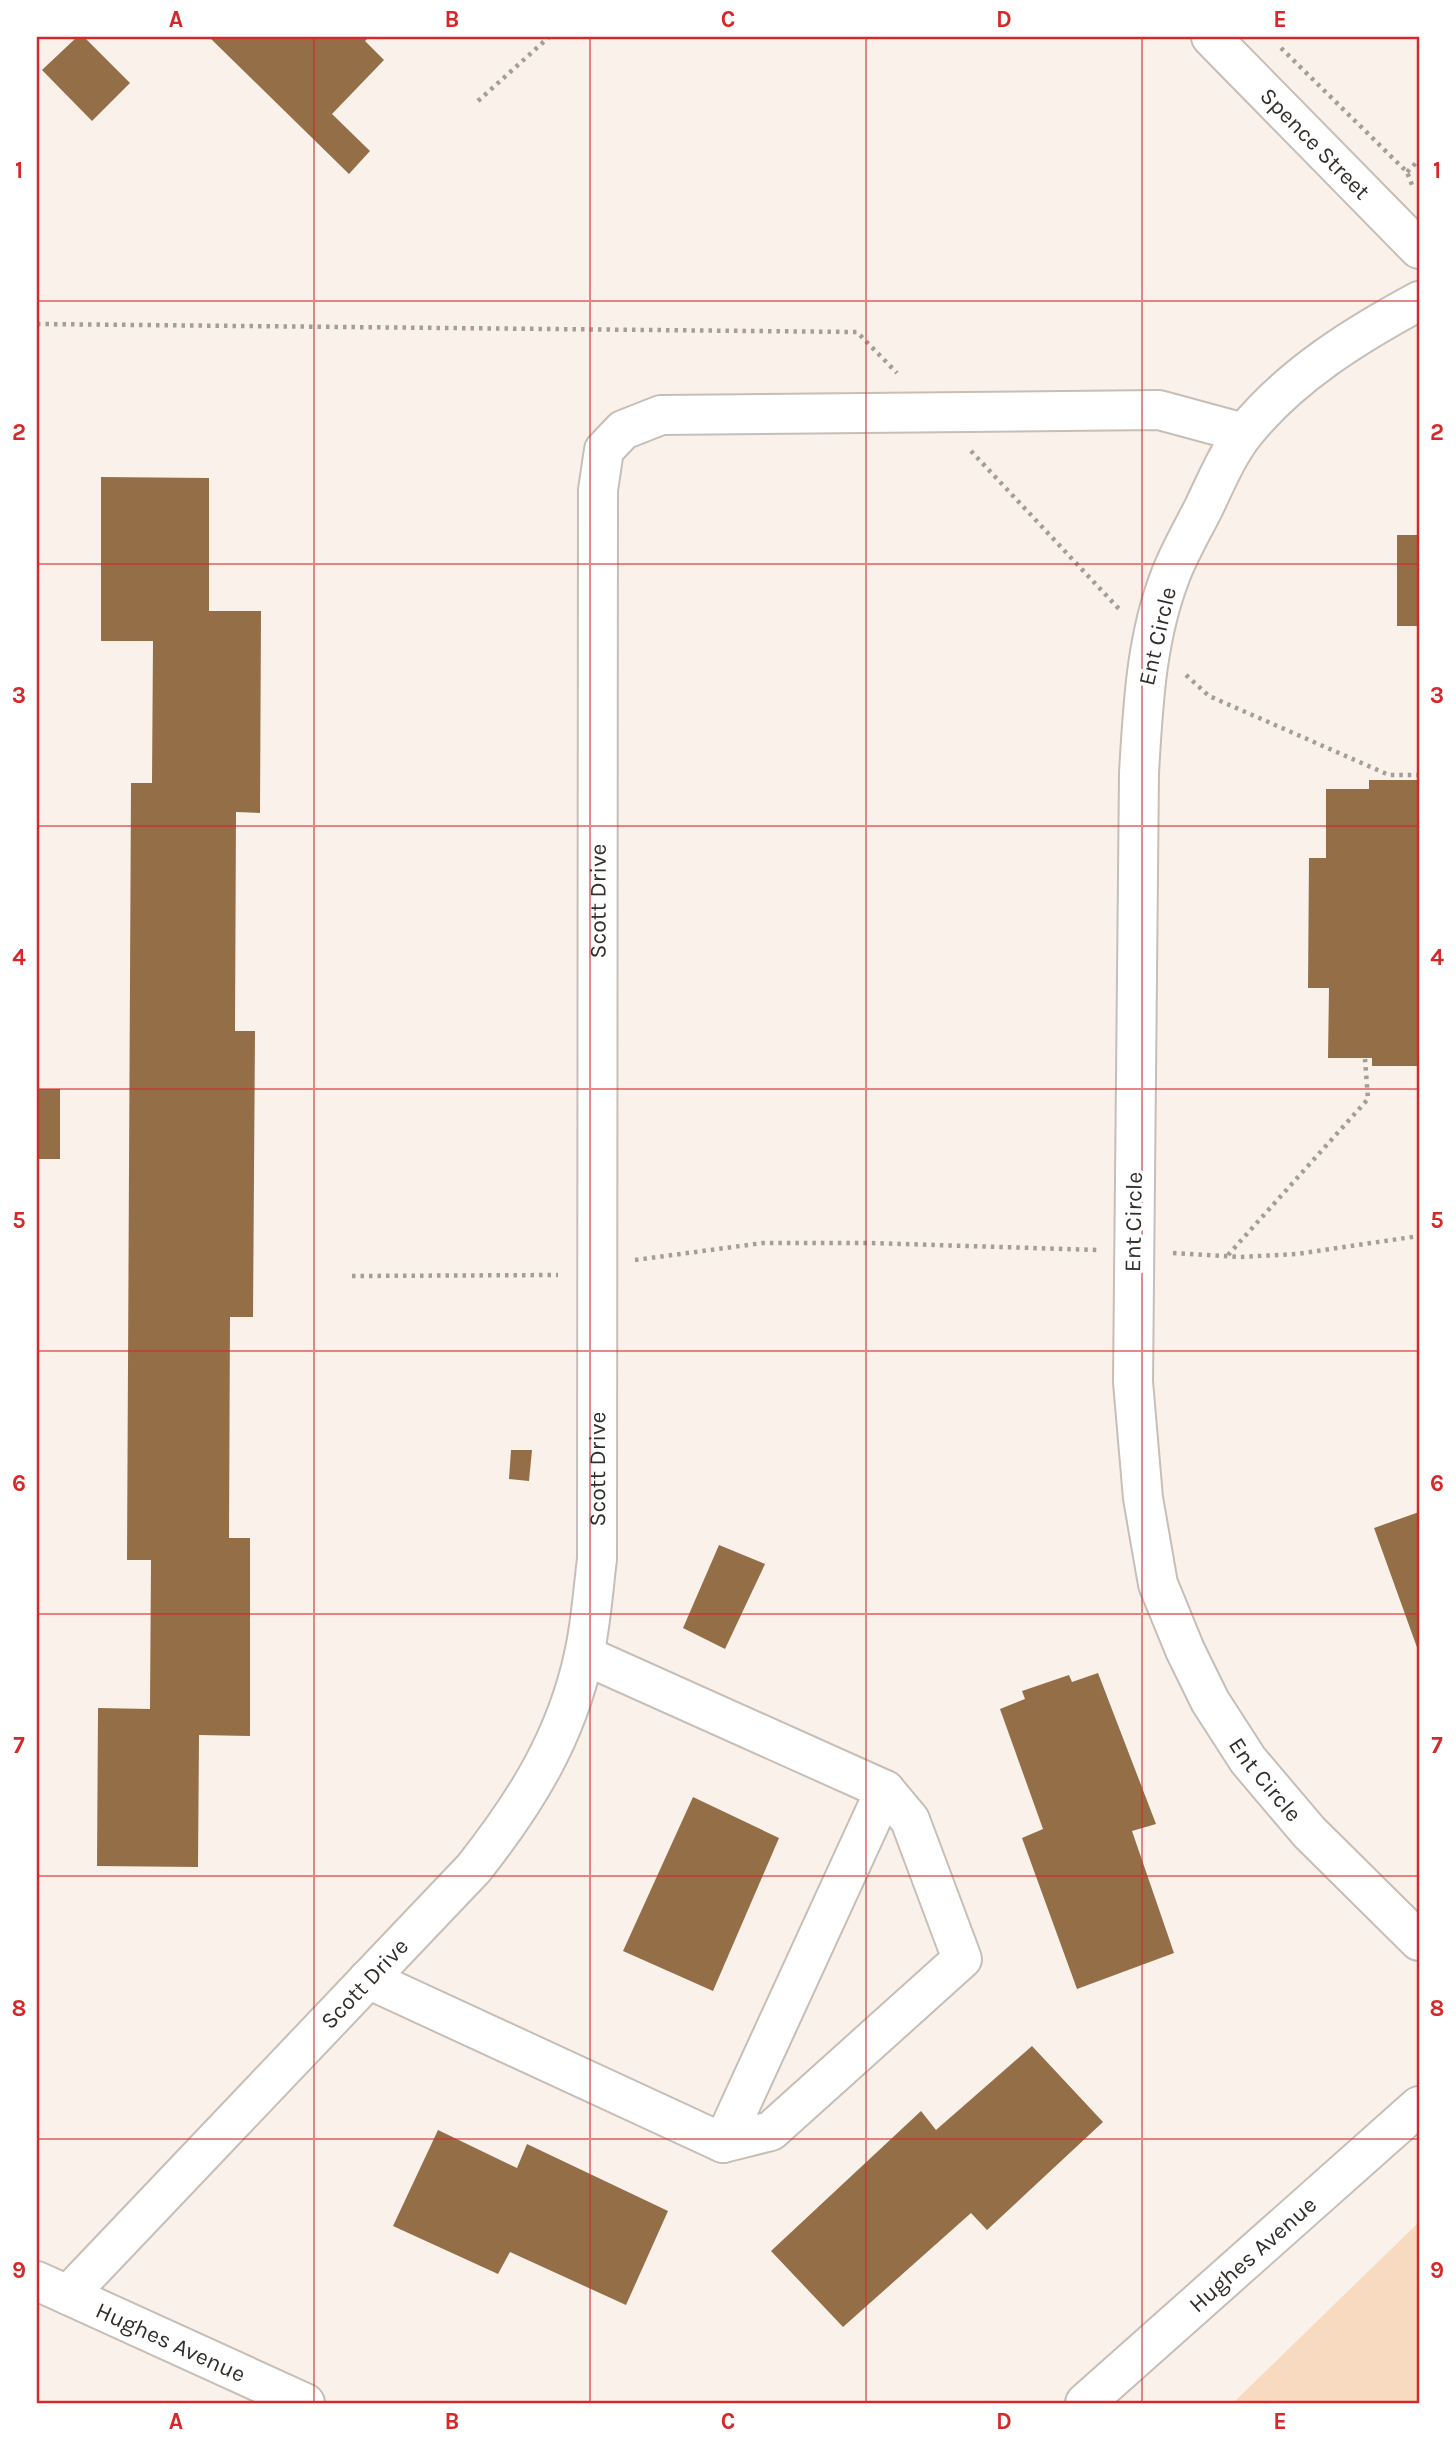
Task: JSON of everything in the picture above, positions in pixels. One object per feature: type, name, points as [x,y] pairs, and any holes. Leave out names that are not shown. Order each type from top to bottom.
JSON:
[{"type":"street","name":"Spence Street","points":[[1211,37],[1419,249]]},
{"type":"street","name":"Ent Circle","points":[[1419,301],[1377,324],[1323,361],[1286,390],[1244,433],[1218,478],[1171,574],[1151,642],[1144,694],[1139,773],[1132,1252],[1133,1382],[1143,1498],[1158,1584],[1185,1650],[1210,1701],[1248,1760],[1309,1832],[1419,1941]]},
{"type":"street","name":"Scott Drive","points":[[52,2288],[368,1979],[474,1868],[508,1825],[537,1779],[561,1730],[584,1655],[597,1559],[598,490],[604,450],[623,430],[661,415],[1158,410],[1244,433]]},
{"type":"street","points":[[368,1979],[723,2143],[771,2132],[962,1959],[910,1820],[885,1790],[584,1655]]},
{"type":"street","points":[[723,2143],[885,1790]]},
{"type":"street","name":"Hughes Avenue","points":[[1085,2403],[1419,2106]]},
{"type":"street","name":"Hughes Avenue","points":[[52,2288],[305,2403]]},
{"type":"path","points":[[478,102],[549,37]]},
{"type":"path","points":[[1280,46],[1407,172],[1415,192]]},
{"type":"path","points":[[1407,172],[1419,160]]},
{"type":"path","points":[[1151,642],[1209,696],[1389,775],[1419,775]]},
{"type":"path","points":[[1228,1256],[1368,1099],[1365,1059]]},
{"type":"path","points":[[352,1276],[571,1275],[599,1265],[763,1243],[871,1243],[1228,1256],[1297,1254],[1419,1237]]},
{"type":"shaded area","points":[[1419,2222],[1419,2403],[1233,2403]]},
{"type":"building","points":[[77,37],[84,37],[130,83],[92,121],[42,70]]},
{"type":"building","points":[[209,37],[369,37],[365,41],[384,60],[332,114],[370,151],[349,174]]},
{"type":"building","points":[[101,477],[209,478],[209,611],[261,611],[260,813],[236,812],[235,1031],[255,1031],[253,1317],[230,1317],[229,1538],[250,1538],[250,1736],[199,1735],[198,1867],[97,1866],[98,1708],[150,1709],[151,1560],[127,1560],[131,783],[152,783],[153,641],[101,641]]},
{"type":"building","points":[[1397,535],[1419,535],[1419,626],[1397,626]]},
{"type":"building","points":[[1369,780],[1419,780],[1419,1066],[1372,1066],[1372,1058],[1328,1058],[1329,988],[1308,988],[1309,858],[1326,858],[1326,789],[1369,789]]},
{"type":"building","points":[[37,1089],[60,1089],[60,1159],[37,1159]]},
{"type":"building","points":[[511,1450],[532,1450],[529,1481],[509,1479]]},
{"type":"building","points":[[1419,1512],[1419,1653],[1374,1528]]},
{"type":"building","points":[[719,1545],[765,1564],[725,1649],[683,1628]]},
{"type":"building","points":[[1098,1673],[1156,1824],[1132,1831],[1174,1953],[1077,1989],[1022,1838],[1043,1829],[1000,1709],[1025,1699],[1022,1691],[1069,1675],[1072,1682]]},
{"type":"building","points":[[693,1797],[779,1838],[713,1991],[623,1951]]},
{"type":"building","points":[[1032,2046],[1103,2122],[987,2230],[971,2213],[843,2327],[771,2251],[921,2111],[936,2130]]},
{"type":"building","points":[[438,2130],[517,2168],[527,2144],[668,2211],[626,2305],[510,2252],[498,2274],[393,2226]]}]
